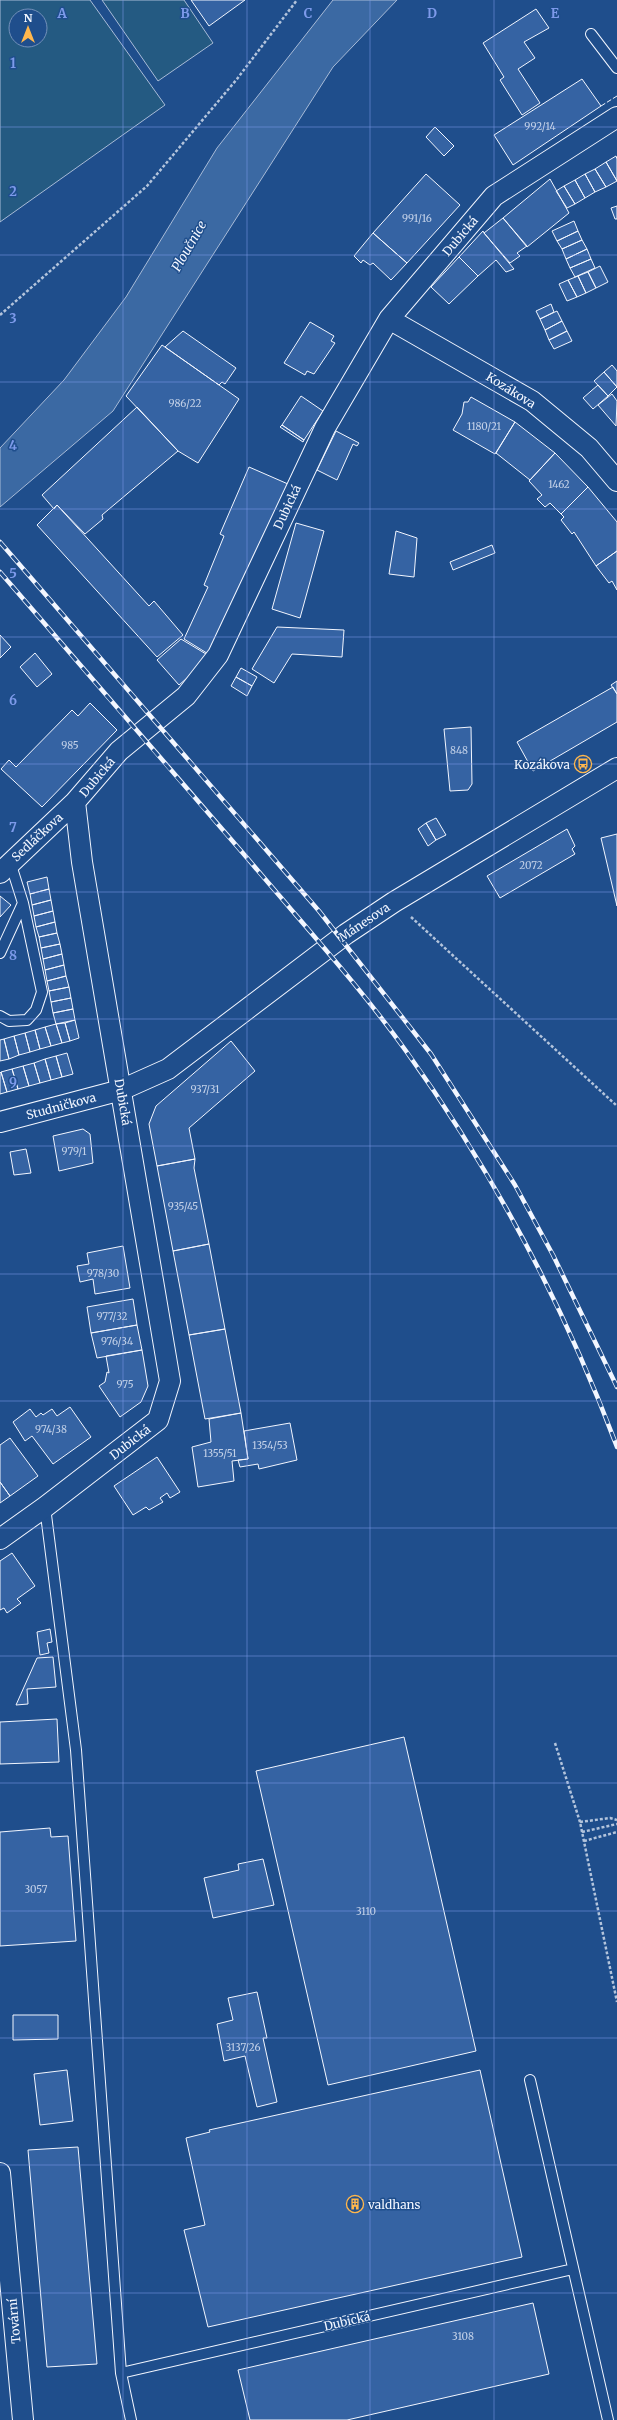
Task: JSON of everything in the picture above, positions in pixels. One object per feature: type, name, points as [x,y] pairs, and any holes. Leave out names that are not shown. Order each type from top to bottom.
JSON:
[{"type":"street","name":"Dubická","points":[[0,1539],[45,1507],[158,1420],[170,1381],[82,862],[75,802],[119,751],[186,696],[218,655],[325,428],[389,320],[494,196],[617,117]]},
{"type":"street","name":"Kozákova","points":[[389,320],[532,401],[589,448],[617,481]]},
{"type":"street","name":"Mánesova","points":[[121,1090],[168,1069],[346,934],[394,902],[617,768]]},
{"type":"street","name":"Sedláčkova","points":[[5,868],[75,802]]},
{"type":"street","name":"Studničkova","points":[[0,1122],[121,1090]]},
{"type":"street","name":"Tovární","points":[[0,2173],[23,2420]]},
{"type":"lane","points":[[592,34],[617,68]]},
{"type":"lane","points":[[0,1016],[9,1021],[27,1020],[36,1010],[42,992],[23,903],[5,868]]},
{"type":"lane","points":[[0,953],[23,903]]},
{"type":"lane","points":[[45,1507],[76,1750],[121,2372],[131,2420]]},
{"type":"lane","points":[[530,2080],[608,2420]]},
{"type":"lane","name":"Dubická","points":[[121,2372],[573,2269]]},
{"type":"path","points":[[0,315],[147,186],[237,79],[297,0]]},
{"type":"path","points":[[394,902],[617,1106]]},
{"type":"path","points":[[555,1743],[580,1822],[617,2002]]},
{"type":"path","points":[[580,1822],[610,1818],[617,1820]]},
{"type":"path","points":[[582,1832],[617,1824]]},
{"type":"path","points":[[584,1841],[617,1832]]},
{"type":"shaded area","points":[[0,0],[90,0],[165,105],[0,222]]},
{"type":"shaded area","points":[[102,0],[184,0],[213,43],[158,81]]},
{"type":"water","name":"Ploučnice","points":[[333,0],[397,0],[333,67],[113,411],[0,507],[0,448],[64,380],[126,297],[217,148]]},
{"type":"building","points":[[191,0],[245,0],[209,26]]},
{"type":"building","points":[[536,9],[549,28],[524,42],[535,58],[518,69],[540,103],[522,115],[500,80],[504,77],[483,43]]},
{"type":"building","points":[[582,79],[601,106],[513,165],[494,135]]},
{"type":"building","points":[[435,127],[454,146],[444,156],[426,137]]},
{"type":"building","points":[[616,156],[617,159],[617,181],[606,162]]},
{"type":"building","points":[[606,162],[617,181],[606,187],[595,169]]},
{"type":"building","points":[[595,169],[606,187],[595,192],[585,174]]},
{"type":"building","points":[[426,174],[460,205],[407,263],[373,233]]},
{"type":"building","points":[[585,174],[595,192],[585,198],[575,180]]},
{"type":"building","points":[[550,179],[569,213],[527,247],[503,218]]},
{"type":"building","points":[[575,180],[585,198],[575,204],[564,186]]},
{"type":"building","points":[[564,186],[575,204],[567,208],[556,191]]},
{"type":"building","points":[[617,206],[617,219],[615,219],[611,208]]},
{"type":"building","points":[[503,218],[527,246],[517,253],[520,256],[510,263],[484,233]]},
{"type":"building","points":[[574,221],[578,231],[557,241],[552,231]]},
{"type":"building","points":[[483,231],[514,269],[506,272],[496,260],[478,276],[459,257]]},
{"type":"building","points":[[578,231],[582,240],[562,249],[557,241]]},
{"type":"building","points":[[373,233],[407,263],[391,280],[373,263],[370,265],[363,260],[361,263],[354,256]]},
{"type":"building","points":[[582,240],[587,249],[566,259],[562,249]]},
{"type":"building","points":[[587,249],[591,259],[570,268],[566,259]]},
{"type":"building","points":[[459,257],[478,276],[449,304],[431,287]]},
{"type":"building","points":[[591,259],[595,268],[575,277],[570,268]]},
{"type":"building","points":[[600,266],[608,282],[596,288],[588,272]]},
{"type":"building","points":[[588,272],[596,288],[586,293],[578,276]]},
{"type":"building","points":[[578,276],[586,293],[577,297],[568,280]]},
{"type":"building","points":[[568,280],[577,297],[567,301],[559,284]]},
{"type":"building","points":[[551,304],[554,312],[540,319],[536,311]]},
{"type":"building","points":[[557,311],[562,321],[545,330],[540,319]]},
{"type":"building","points":[[562,321],[567,331],[549,340],[545,330]]},
{"type":"building","points":[[310,322],[334,336],[331,341],[335,343],[314,374],[307,371],[305,375],[284,363]]},
{"type":"building","points":[[183,331],[236,368],[225,384],[222,382],[219,385],[165,347]]},
{"type":"building","points":[[567,331],[572,341],[554,349],[549,340]]},
{"type":"building","points":[[162,345],[239,399],[198,463],[178,451],[126,396]]},
{"type":"building","points":[[612,365],[617,371],[617,387],[604,372]]},
{"type":"building","points":[[604,372],[617,387],[608,396],[594,381]]},
{"type":"building","points":[[598,385],[608,396],[593,409],[583,398]]},
{"type":"building","points":[[612,394],[617,401],[616,426],[598,405]]},
{"type":"building","points":[[301,396],[323,411],[304,440],[282,425]]},
{"type":"building","points":[[471,397],[515,422],[495,454],[453,430],[462,414],[464,402],[468,402]]},
{"type":"building","points":[[137,407],[178,451],[102,515],[103,519],[85,534],[57,505],[54,509],[42,495]]},
{"type":"building","points":[[515,422],[555,453],[530,480],[496,453]]},
{"type":"building","points":[[282,425],[304,440],[303,442],[280,427]]},
{"type":"building","points":[[336,431],[359,443],[357,446],[353,444],[337,480],[317,470]]},
{"type":"building","points":[[555,453],[588,487],[561,514],[550,503],[545,507],[537,499],[542,495],[529,481]]},
{"type":"building","points":[[249,467],[288,484],[210,655],[184,639],[208,587],[204,585],[224,536],[220,534]]},
{"type":"building","points":[[588,487],[617,522],[617,551],[596,566],[574,532],[572,534],[561,520],[564,517],[561,514]]},
{"type":"building","points":[[57,505],[149,606],[154,601],[183,635],[157,657],[37,525]]},
{"type":"building","points":[[296,523],[324,531],[300,618],[272,609]]},
{"type":"building","points":[[396,531],[417,538],[414,577],[389,574]]},
{"type":"building","points":[[492,545],[495,553],[453,570],[450,562]]},
{"type":"building","points":[[617,551],[617,590],[612,581],[609,583],[596,566]]},
{"type":"building","points":[[277,627],[344,630],[342,657],[292,654],[274,683],[252,669]]},
{"type":"building","points":[[0,635],[11,647],[0,658]]},
{"type":"building","points":[[181,639],[211,657],[179,685],[157,660]]},
{"type":"building","points":[[35,653],[52,674],[37,687],[20,667]]},
{"type":"building","points":[[241,668],[257,677],[252,686],[236,677]]},
{"type":"building","points":[[236,677],[252,686],[247,696],[231,686]]},
{"type":"building","points":[[617,681],[617,694],[611,685]]},
{"type":"building","points":[[613,687],[617,694],[617,722],[533,771],[517,742]]},
{"type":"building","points":[[90,703],[117,730],[42,807],[1,769],[9,760],[16,767],[72,710],[78,716]]},
{"type":"building","points":[[471,727],[472,784],[468,790],[450,791],[444,729]]},
{"type":"building","points":[[436,818],[446,835],[436,840],[426,823]]},
{"type":"building","points":[[426,823],[436,840],[428,846],[418,829]]},
{"type":"building","points":[[567,829],[575,846],[572,849],[575,854],[500,898],[487,876]]},
{"type":"building","points":[[617,834],[617,906],[601,838]]},
{"type":"building","points":[[47,877],[49,889],[30,894],[27,882]]},
{"type":"building","points":[[49,889],[51,900],[32,905],[30,894]]},
{"type":"building","points":[[0,896],[11,905],[0,917]]},
{"type":"building","points":[[51,900],[53,911],[34,916],[32,905]]},
{"type":"building","points":[[53,911],[55,922],[36,927],[34,916]]},
{"type":"building","points":[[55,922],[57,933],[39,937],[36,927]]},
{"type":"building","points":[[57,933],[60,944],[41,948],[39,937]]},
{"type":"building","points":[[60,944],[62,954],[43,959],[41,948]]},
{"type":"building","points":[[62,954],[64,965],[45,970],[43,959]]},
{"type":"building","points":[[64,965],[66,976],[47,981],[45,970]]},
{"type":"building","points":[[66,976],[69,987],[49,991],[47,981]]},
{"type":"building","points":[[69,987],[71,998],[51,1002],[49,991]]},
{"type":"building","points":[[71,998],[73,1009],[53,1013],[51,1002]]},
{"type":"building","points":[[73,1009],[75,1020],[56,1024],[53,1013]]},
{"type":"building","points":[[75,1020],[79,1038],[70,1041],[65,1023]]},
{"type":"building","points":[[65,1023],[70,1041],[62,1043],[56,1024]]},
{"type":"building","points":[[56,1024],[62,1043],[51,1046],[45,1027]]},
{"type":"building","points":[[45,1027],[51,1046],[40,1049],[35,1030]]},
{"type":"building","points":[[35,1030],[40,1049],[30,1052],[25,1033]]},
{"type":"building","points":[[25,1033],[30,1052],[19,1055],[14,1036]]},
{"type":"building","points":[[14,1036],[19,1055],[9,1059],[4,1039]]},
{"type":"building","points":[[4,1039],[9,1059],[0,1061],[0,1040]]},
{"type":"building","points":[[231,1041],[255,1071],[189,1128],[195,1159],[157,1166],[149,1124],[156,1106]]},
{"type":"building","points":[[67,1053],[73,1074],[62,1077],[56,1056]]},
{"type":"building","points":[[56,1056],[62,1077],[51,1080],[45,1059]]},
{"type":"building","points":[[45,1059],[51,1080],[40,1083],[34,1063]]},
{"type":"building","points":[[34,1063],[40,1083],[29,1086],[23,1066]]},
{"type":"building","points":[[23,1066],[29,1086],[18,1089],[12,1069]]},
{"type":"building","points":[[12,1069],[18,1089],[7,1092],[1,1072]]},
{"type":"building","points":[[1,1072],[7,1092],[0,1094],[0,1073]]},
{"type":"building","points":[[83,1129],[90,1134],[93,1163],[59,1171],[53,1136]]},
{"type":"building","points":[[26,1149],[31,1173],[14,1175],[10,1152]]},
{"type":"building","points":[[195,1159],[194,1168],[209,1244],[173,1251],[157,1166]]},
{"type":"building","points":[[209,1244],[225,1329],[189,1335],[173,1251]]},
{"type":"building","points":[[123,1246],[130,1288],[95,1294],[93,1279],[80,1282],[77,1266],[89,1264],[87,1253]]},
{"type":"building","points":[[133,1299],[137,1325],[91,1333],[87,1307]]},
{"type":"building","points":[[137,1325],[142,1350],[97,1358],[91,1333]]},
{"type":"building","points":[[225,1329],[241,1413],[205,1419],[189,1335]]},
{"type":"building","points":[[142,1350],[148,1386],[141,1402],[120,1417],[99,1386],[105,1382],[107,1372],[109,1373],[106,1356]]},
{"type":"building","points":[[70,1407],[91,1437],[53,1464],[32,1436],[25,1441],[13,1422],[30,1409],[36,1417],[41,1413],[43,1415],[52,1409],[57,1416]]},
{"type":"building","points":[[241,1413],[248,1459],[232,1461],[234,1481],[198,1487],[192,1447],[211,1442],[209,1419]]},
{"type":"building","points":[[290,1423],[297,1460],[259,1469],[258,1464],[240,1467],[238,1460],[248,1459],[244,1431]]},
{"type":"building","points":[[10,1438],[38,1476],[10,1496],[0,1482],[0,1445]]},
{"type":"building","points":[[157,1457],[180,1492],[170,1498],[167,1493],[160,1498],[163,1502],[149,1510],[146,1507],[133,1515],[114,1486]]},
{"type":"building","points":[[0,1482],[10,1496],[0,1503]]},
{"type":"building","points":[[12,1553],[35,1586],[17,1599],[21,1603],[7,1613],[4,1608],[0,1610],[0,1561]]},
{"type":"building","points":[[50,1629],[52,1642],[47,1643],[49,1653],[40,1655],[37,1632]]},
{"type":"building","points":[[53,1657],[56,1687],[27,1689],[28,1704],[16,1705],[37,1658]]},
{"type":"building","points":[[57,1719],[59,1762],[0,1764],[0,1722]]},
{"type":"building","points":[[404,1737],[476,2051],[328,2085],[256,1771]]},
{"type":"building","points":[[50,1828],[51,1837],[68,1836],[76,1941],[0,1946],[0,1832]]},
{"type":"building","points":[[263,1859],[274,1905],[213,1918],[204,1878],[239,1870],[238,1864]]},
{"type":"building","points":[[257,1992],[267,2038],[263,2038],[277,2102],[257,2107],[245,2056],[224,2061],[217,2024],[233,2020],[228,1998]]},
{"type":"building","points":[[13,2015],[58,2015],[58,2039],[13,2040]]},
{"type":"building","points":[[67,2070],[73,2121],[40,2125],[34,2074]]},
{"type":"building","name":"valdhans","points":[[480,2070],[522,2257],[208,2327],[184,2230],[205,2225],[186,2138],[210,2132],[209,2130]]},
{"type":"building","points":[[78,2147],[97,2364],[47,2367],[28,2150]]},
{"type":"building","points":[[533,2303],[549,2374],[347,2420],[250,2420],[238,2370]]},
{"type":"railway","points":[[0,542],[319,911],[431,1054],[515,1185],[553,1255],[617,1387]]},
{"type":"railway","points":[[0,572],[329,954],[369,1002],[406,1051],[468,1144],[525,1242],[597,1395],[617,1447]]},
{"type":"fence","points":[[601,106],[617,96]]},
{"type":"place","name":"Kozákova","points":[[583,764]]},
{"type":"place","name":"valdhans","points":[[355,2204]]}]
